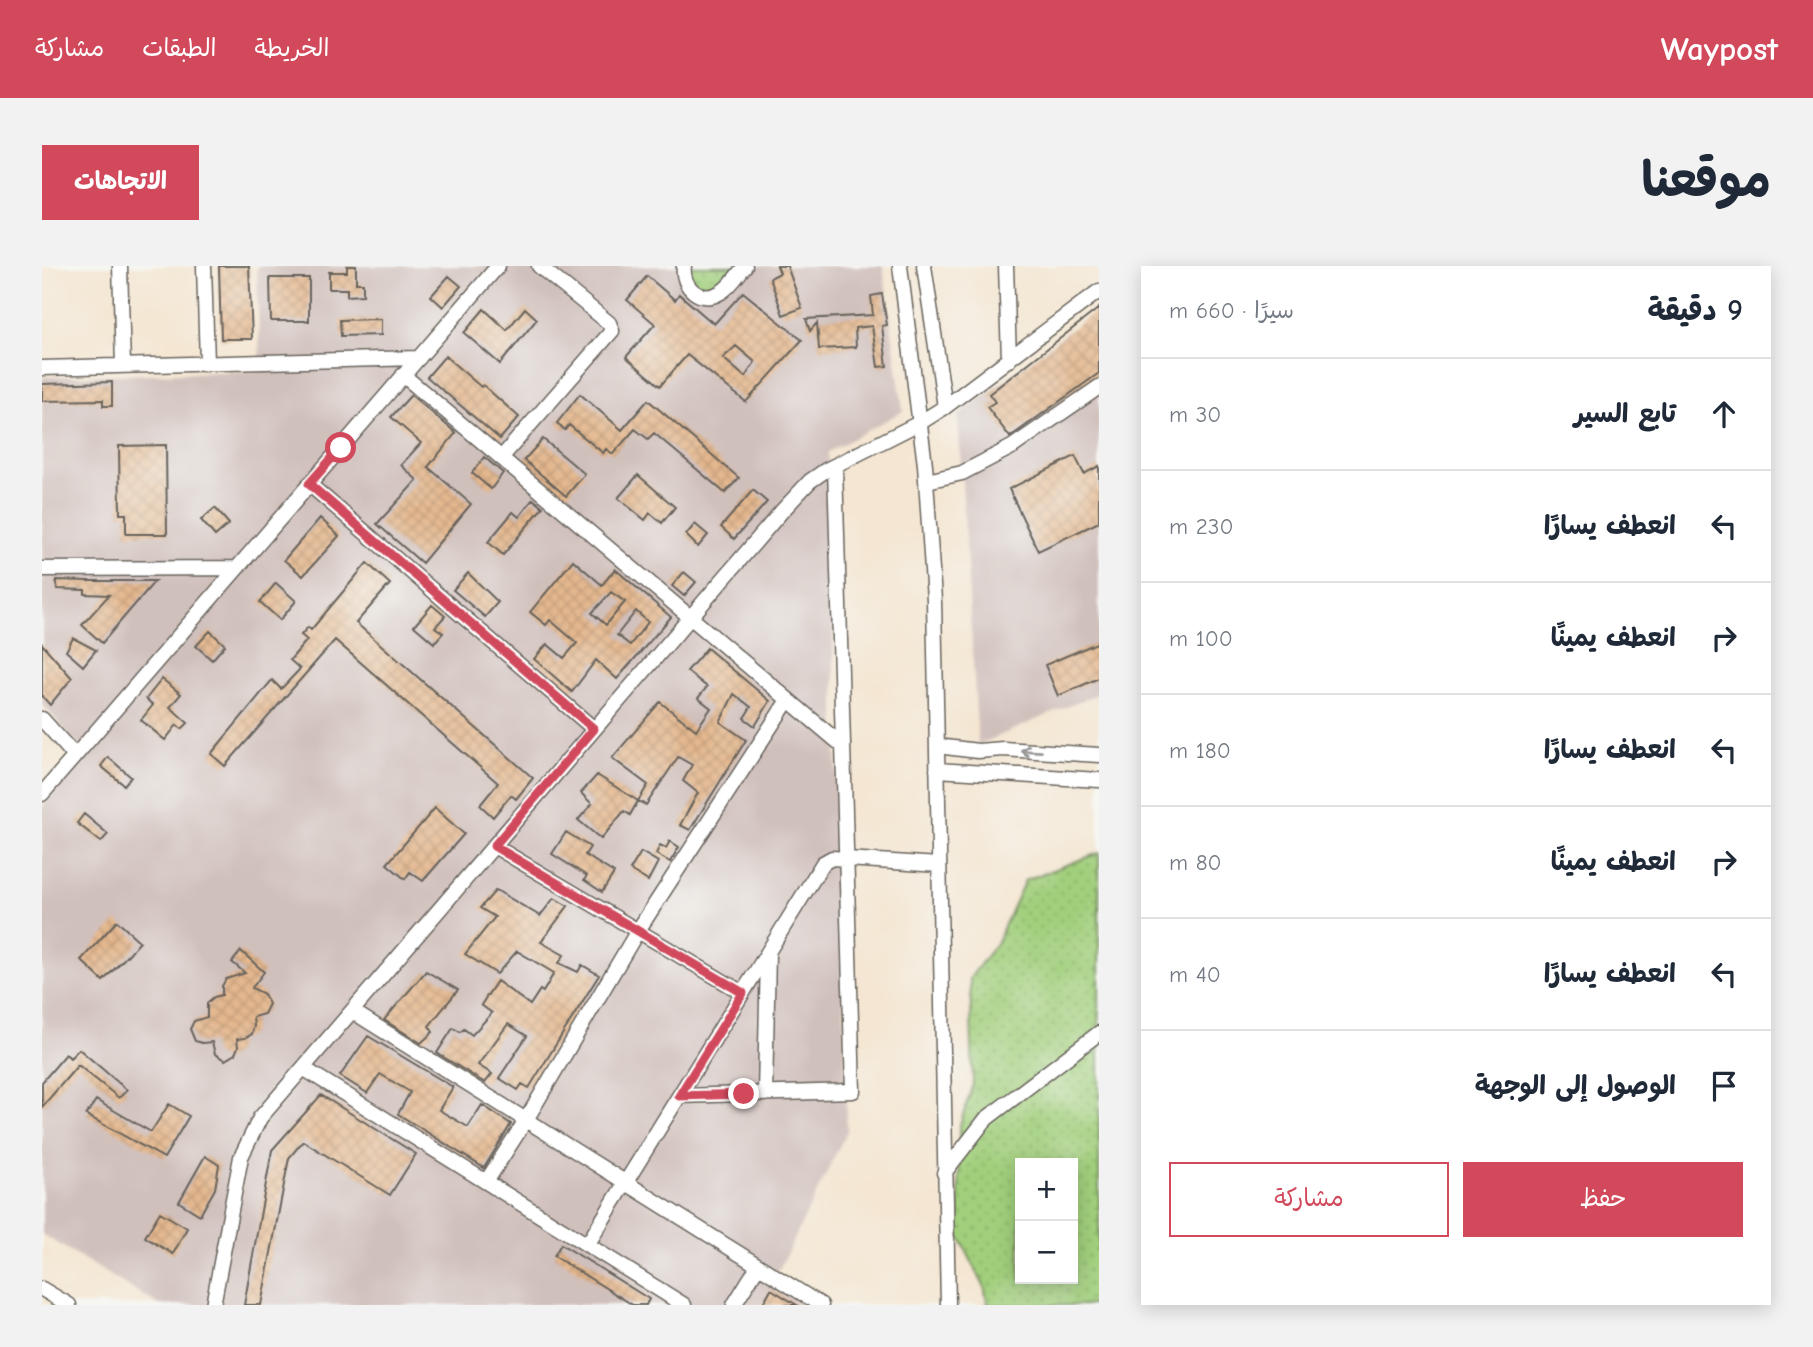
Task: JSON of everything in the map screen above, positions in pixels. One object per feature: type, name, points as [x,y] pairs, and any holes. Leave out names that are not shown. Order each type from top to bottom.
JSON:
[{"type":"street","points":[[120,266],[123,365]]},
{"type":"street","points":[[204,266],[207,363]]},
{"type":"street","points":[[42,794],[498,266]]},
{"type":"street","points":[[501,458],[612,331],[609,323],[539,266]]},
{"type":"street","points":[[684,266],[686,284],[691,290],[705,296],[725,290],[745,266]]},
{"type":"street","points":[[900,266],[921,422],[934,600],[948,1305]]},
{"type":"street","points":[[924,266],[945,407]]},
{"type":"street","points":[[1006,266],[1009,360]]},
{"type":"street","points":[[213,1305],[241,1157],[260,1118],[690,617],[810,481],[945,407],[1099,291]]},
{"type":"street","points":[[42,368],[419,358]]},
{"type":"street","points":[[403,375],[843,746]]},
{"type":"street","points":[[927,481],[962,473],[1012,447],[1099,387]]},
{"type":"street","points":[[679,1096],[853,1091],[835,466]]},
{"type":"street","points":[[309,484],[594,729]]},
{"type":"street","points":[[42,569],[237,568]]},
{"type":"street","points":[[486,1182],[526,1120],[637,932],[788,700]]},
{"type":"street","points":[[42,719],[75,756]]},
{"type":"street","points":[[937,746],[978,751],[1003,749],[1099,755]]},
{"type":"street","points":[[937,770],[1099,780]]},
{"type":"street","points":[[494,846],[743,993]]},
{"type":"street","points":[[587,1245],[823,863],[832,858],[846,858],[939,865]]},
{"type":"street","points":[[765,1094],[768,952]]},
{"type":"street","points":[[352,1011],[821,1305]]},
{"type":"street","points":[[944,1173],[986,1119],[1099,1033]]},
{"type":"street","points":[[303,1068],[684,1305]]},
{"type":"street","points":[[734,1305],[758,1266]]},
{"type":"street","points":[[42,1289],[61,1303]]},
{"type":"shaded area","points":[[257,266],[883,266],[903,411],[828,452],[847,1131],[772,1284],[804,1305],[159,1305],[42,1234],[42,807],[87,755],[42,704],[42,377],[260,371]]},
{"type":"shaded area","points":[[1099,308],[1099,693],[978,745],[958,416]]},
{"type":"green space","points":[[689,266],[737,266],[718,288],[707,290],[692,283]]},
{"type":"green space","points":[[1099,853],[1099,1305],[988,1305],[984,1286],[959,1236],[959,1128],[973,1084],[970,978],[997,942],[1025,880]]},
{"type":"building","points":[[219,266],[249,266],[252,339],[221,339]]},
{"type":"building","points":[[347,266],[356,266],[356,283],[363,283],[363,295],[347,296],[347,289],[329,289],[329,272],[347,272]]},
{"type":"building","points":[[777,266],[787,266],[802,308],[783,315],[770,278],[780,273]]},
{"type":"building","points":[[449,276],[461,286],[443,307],[431,296]]},
{"type":"building","points":[[647,276],[675,300],[679,294],[714,324],[743,292],[802,340],[746,402],[687,355],[660,386],[626,357],[655,324],[627,300]],"holes":[[[736,346],[755,362],[745,377],[723,358]]]},
{"type":"building","points":[[270,278],[309,278],[309,321],[271,321]]},
{"type":"building","points":[[882,294],[887,325],[882,326],[887,366],[878,367],[872,326],[855,328],[856,347],[819,349],[817,323],[810,331],[806,319],[873,315],[871,296]]},
{"type":"building","points":[[525,308],[537,319],[500,364],[464,333],[484,309],[507,330]]},
{"type":"building","points":[[1099,308],[1099,373],[1010,437],[987,407],[995,402],[989,394]]},
{"type":"building","points":[[381,319],[381,335],[341,336],[340,320]]},
{"type":"building","points":[[445,356],[519,417],[500,439],[427,377]]},
{"type":"building","points":[[112,382],[112,406],[103,406],[103,400],[42,401],[42,384]]},
{"type":"building","points":[[580,394],[622,430],[648,400],[739,478],[725,493],[654,433],[648,439],[635,429],[613,454],[606,449],[603,453],[569,425],[565,430],[557,423]]},
{"type":"building","points":[[411,395],[456,433],[428,467],[471,504],[422,563],[377,524],[417,480],[401,465],[421,443],[391,417]]},
{"type":"building","points":[[543,439],[585,474],[566,496],[524,460]]},
{"type":"building","points":[[166,445],[167,534],[126,534],[126,514],[120,514],[119,446]]},
{"type":"building","points":[[1075,456],[1084,474],[1099,466],[1099,522],[1038,551],[1009,489]]},
{"type":"building","points":[[484,457],[503,473],[491,489],[472,473]]},
{"type":"building","points":[[638,475],[675,507],[662,523],[650,513],[645,520],[618,498]]},
{"type":"building","points":[[753,490],[767,502],[734,539],[721,527]]},
{"type":"building","points":[[533,499],[543,507],[503,555],[488,542],[513,512],[519,517]]},
{"type":"building","points":[[215,508],[229,524],[215,536],[201,520]]},
{"type":"building","points":[[320,518],[339,536],[303,576],[284,560]]},
{"type":"building","points":[[695,524],[708,535],[698,547],[686,535]]},
{"type":"building","points":[[573,560],[602,585],[615,569],[671,617],[617,679],[596,660],[572,692],[534,659],[547,644],[564,658],[577,643],[550,620],[546,625],[530,612]],"holes":[[[611,592],[625,602],[606,625],[592,613]],[[636,611],[648,622],[630,645],[617,635]]]},
{"type":"building","points":[[367,563],[390,584],[356,623],[533,778],[516,799],[511,795],[493,817],[480,805],[498,783],[335,640],[225,766],[211,754],[272,680],[281,689],[300,669],[290,660],[307,640],[301,635],[308,627],[311,630]]},
{"type":"building","points":[[684,572],[696,582],[684,596],[672,586]]},
{"type":"building","points":[[468,573],[498,602],[485,617],[453,590]]},
{"type":"building","points":[[56,580],[155,581],[102,643],[82,625],[109,595],[85,594],[85,590],[57,589]]},
{"type":"building","points":[[276,583],[296,601],[280,620],[260,602]]},
{"type":"building","points":[[432,605],[445,616],[435,627],[443,633],[434,643],[414,626]]},
{"type":"building","points":[[210,631],[225,645],[212,660],[196,646]]},
{"type":"building","points":[[73,638],[96,650],[83,666],[66,651]]},
{"type":"building","points":[[1099,642],[1099,678],[1058,696],[1045,665]]},
{"type":"building","points":[[42,644],[72,678],[50,705],[42,696]]},
{"type":"building","points":[[707,648],[770,701],[755,726],[744,718],[751,707],[734,694],[720,722],[746,740],[690,830],[680,825],[698,793],[683,781],[692,765],[678,757],[646,805],[638,801],[648,785],[612,758],[660,702],[696,730],[711,708],[698,698],[707,687],[687,671]]},
{"type":"building","points":[[162,679],[181,694],[170,707],[188,723],[182,729],[177,725],[165,740],[141,720],[153,705],[146,699]]},
{"type":"building","points":[[108,757],[131,777],[124,785],[101,766]]},
{"type":"building","points":[[597,775],[638,801],[630,815],[624,811],[601,839],[578,820],[592,804],[581,793]]},
{"type":"building","points":[[435,808],[464,834],[423,881],[410,872],[405,879],[387,864]]},
{"type":"building","points":[[84,814],[108,834],[101,842],[77,823]]},
{"type":"building","points":[[566,832],[590,847],[585,855],[614,873],[602,892],[584,880],[587,876],[552,854]]},
{"type":"building","points":[[670,841],[679,847],[670,862],[656,854],[660,845],[666,848]]},
{"type":"building","points":[[641,852],[658,862],[648,881],[630,870]]},
{"type":"building","points":[[496,890],[540,916],[554,898],[568,906],[541,942],[564,955],[559,963],[578,972],[582,965],[599,975],[529,1088],[522,1084],[518,1090],[499,1078],[527,1036],[508,1024],[478,1065],[492,1074],[485,1083],[437,1053],[453,1028],[460,1032],[464,1029],[472,1035],[492,1013],[481,1005],[497,981],[530,1005],[540,990],[543,992],[554,973],[517,951],[497,974],[465,954],[495,917],[480,908]]},
{"type":"building","points":[[117,921],[140,942],[103,981],[81,960]]},
{"type":"building","points":[[241,951],[264,972],[252,988],[264,994],[269,1004],[264,1014],[253,1017],[252,1034],[237,1039],[235,1054],[225,1060],[215,1054],[212,1042],[195,1041],[190,1029],[194,1021],[207,1017],[207,1003],[222,995],[222,986],[226,979],[245,973],[232,962]]},
{"type":"building","points":[[426,971],[458,990],[429,1026],[433,1032],[421,1043],[384,1020]]},
{"type":"building","points":[[368,1036],[453,1087],[439,1110],[468,1127],[482,1105],[511,1124],[484,1168],[398,1114],[410,1092],[380,1074],[367,1093],[340,1076]]},
{"type":"building","points":[[79,1049],[127,1090],[119,1098],[78,1065],[42,1107],[42,1082],[66,1054],[70,1058]]},
{"type":"building","points":[[321,1095],[416,1154],[390,1195],[303,1141],[289,1158],[261,1305],[244,1305],[272,1150]]},
{"type":"building","points":[[96,1100],[151,1132],[169,1104],[189,1116],[164,1158],[86,1115]]},
{"type":"building","points":[[205,1156],[219,1165],[215,1189],[200,1215],[179,1202]]},
{"type":"building","points":[[160,1212],[187,1228],[173,1254],[145,1237]]},
{"type":"building","points":[[561,1244],[649,1299],[646,1305],[633,1305],[554,1256]]},
{"type":"building","points":[[771,1289],[797,1305],[762,1305]]},
{"type":"route","points":[[341,448],[309,484],[594,729],[494,846],[743,993],[679,1096],[744,1094]]}]
